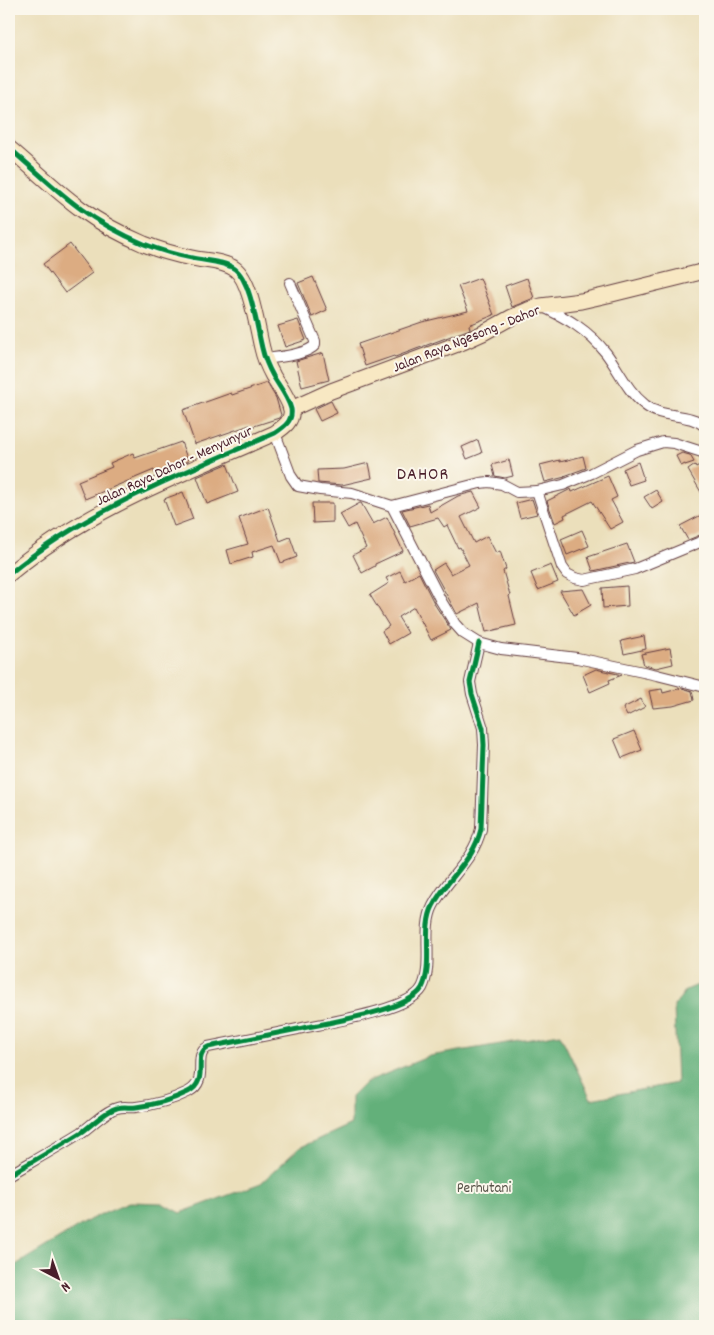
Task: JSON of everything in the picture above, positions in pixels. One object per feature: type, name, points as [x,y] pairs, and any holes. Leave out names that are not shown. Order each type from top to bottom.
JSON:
[{"type":"street","points":[[9,148],[76,205],[113,228],[158,249],[224,264],[235,269],[242,276],[249,295],[262,350],[272,375],[290,409]]},
{"type":"street","name":"Jalan Raya Ngesong - Dahor","points":[[290,409],[331,391],[463,342],[512,317],[541,306],[581,301],[705,271]]},
{"type":"street","points":[[266,359],[306,351],[312,349],[315,345],[290,283]]},
{"type":"street","points":[[541,306],[567,318],[596,341],[636,397],[647,406],[658,412],[701,422],[705,426]]},
{"type":"street","name":"Jalan Raya Dahor - Menyunyur","points":[[9,574],[54,540],[131,496],[275,433],[289,422],[290,409]]},
{"type":"street","points":[[275,433],[291,476],[298,486],[352,493],[392,506],[480,483],[502,484],[517,492],[537,491],[564,485],[637,450],[663,442],[674,443],[705,453]]},
{"type":"street","points":[[537,491],[562,567],[567,574],[575,578],[584,580],[635,569],[705,540]]},
{"type":"street","points":[[392,506],[441,601],[455,624],[463,633],[479,643],[501,650],[577,658],[705,687]]},
{"type":"street","points":[[9,1175],[84,1131],[116,1108],[146,1105],[168,1100],[188,1092],[199,1082],[201,1054],[208,1047],[352,1019],[391,1007],[409,999],[421,989],[426,968],[429,916],[442,891],[465,863],[478,842],[481,829],[483,728],[470,682],[479,643]]},
{"type":"green space","name":"Perhutani","points":[[705,982],[705,1326],[9,1326],[9,1269],[91,1219],[131,1202],[162,1203],[180,1213],[261,1183],[299,1148],[351,1124],[351,1097],[366,1082],[430,1056],[560,1034],[591,1099],[677,1083],[674,1006],[686,990]]},
{"type":"building","points":[[70,244],[92,273],[65,293],[43,264]]},
{"type":"building","points":[[313,277],[327,310],[312,317],[298,283]]},
{"type":"building","points":[[480,278],[494,315],[469,325],[470,329],[365,366],[358,344],[422,322],[468,311],[458,286]]},
{"type":"building","points":[[527,278],[534,298],[512,307],[505,286]]},
{"type":"building","points":[[298,320],[306,340],[285,347],[278,326]]},
{"type":"building","points":[[323,353],[329,380],[302,387],[296,361]]},
{"type":"building","points":[[267,383],[276,398],[281,415],[279,418],[251,427],[250,425],[195,444],[183,410]]},
{"type":"building","points":[[331,401],[337,413],[320,421],[314,409]]},
{"type":"building","points":[[478,440],[482,453],[467,459],[462,447]]},
{"type":"building","points":[[181,442],[188,461],[155,474],[154,470],[85,499],[78,481],[112,467],[110,463],[133,453],[135,458]]},
{"type":"building","points":[[682,453],[690,455],[694,462],[681,466],[676,456]]},
{"type":"building","points":[[583,456],[586,468],[565,477],[545,482],[540,465]]},
{"type":"building","points":[[509,460],[513,476],[505,478],[495,476],[492,465]]},
{"type":"building","points":[[638,462],[644,480],[629,485],[623,469]]},
{"type":"building","points":[[705,462],[705,499],[688,470],[695,465],[696,467]]},
{"type":"building","points":[[369,463],[372,478],[342,485],[318,483],[317,470],[344,469]]},
{"type":"building","points":[[227,464],[238,492],[207,504],[197,477]]},
{"type":"building","points":[[608,476],[617,497],[611,500],[623,522],[610,529],[592,501],[564,515],[565,518],[555,523],[547,501],[571,489],[572,492]]},
{"type":"building","points":[[656,490],[663,502],[652,509],[644,497]]},
{"type":"building","points":[[183,492],[193,519],[174,526],[164,499]]},
{"type":"building","points":[[473,492],[481,507],[461,517],[474,543],[487,536],[496,553],[500,551],[506,569],[503,571],[516,625],[486,632],[479,603],[457,614],[433,570],[444,563],[451,574],[469,565],[447,525],[444,527],[438,518],[410,526],[402,510],[428,504],[430,512],[458,496]]},
{"type":"building","points":[[532,499],[537,514],[520,518],[516,503]]},
{"type":"building","points":[[312,503],[333,503],[333,522],[313,523]]},
{"type":"building","points":[[360,503],[373,524],[387,517],[403,551],[375,564],[375,566],[362,573],[353,555],[366,548],[355,524],[348,528],[340,514]]},
{"type":"building","points":[[268,507],[280,541],[290,537],[297,557],[281,563],[274,545],[252,552],[253,557],[231,564],[227,550],[248,544],[239,518]]},
{"type":"building","points":[[705,513],[705,533],[688,540],[680,526]]},
{"type":"building","points":[[582,530],[589,546],[567,555],[561,539]]},
{"type":"building","points":[[627,544],[634,562],[593,571],[588,557]]},
{"type":"building","points":[[551,565],[558,582],[538,590],[531,573]]},
{"type":"building","points":[[400,571],[405,581],[419,573],[435,605],[451,630],[431,640],[414,607],[398,617],[408,633],[389,644],[382,631],[389,626],[370,595],[389,583],[386,578]]},
{"type":"building","points":[[627,586],[628,606],[603,608],[602,588]]},
{"type":"building","points":[[583,589],[591,605],[574,615],[560,591]]},
{"type":"building","points":[[644,636],[646,649],[624,654],[621,641]]},
{"type":"building","points":[[670,648],[673,664],[656,668],[644,665],[641,654]]},
{"type":"building","points":[[596,669],[622,675],[609,680],[610,683],[590,692],[583,675]]},
{"type":"building","points":[[682,688],[692,691],[694,700],[673,706],[653,708],[649,691],[662,689],[663,693]]},
{"type":"building","points":[[641,699],[645,707],[627,716],[623,708]]},
{"type":"building","points":[[634,731],[642,750],[622,758],[614,739]]},
{"type":"cycle path","points":[[9,148],[88,214],[128,237],[162,250],[186,257],[220,263],[235,269],[241,275],[249,294],[266,362],[288,400],[291,409],[291,417],[275,433],[171,478],[104,511],[71,530],[9,574]]},
{"type":"cycle path","points":[[9,1175],[82,1132],[112,1110],[119,1107],[136,1107],[156,1103],[188,1092],[195,1087],[198,1081],[201,1056],[208,1047],[365,1015],[401,1003],[414,996],[422,988],[427,969],[428,925],[433,906],[472,851],[481,829],[483,728],[470,682],[479,643]]},
{"type":"district","name":"DAHOR","points":[[423,473]]}]
